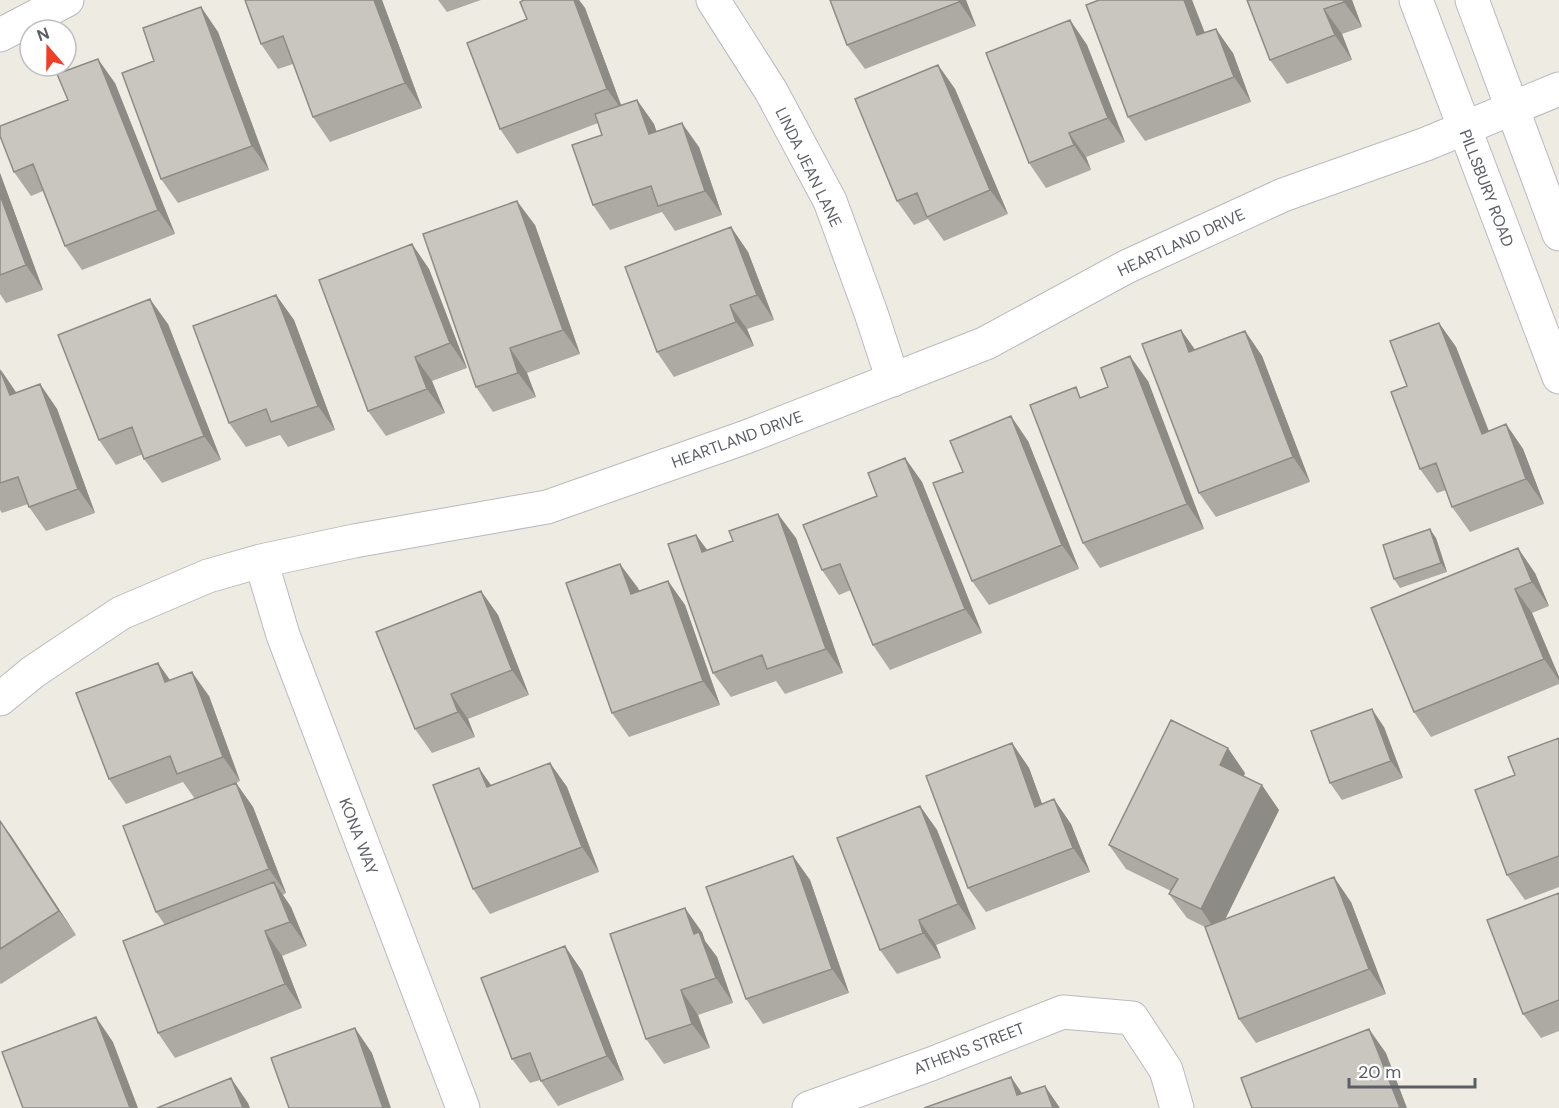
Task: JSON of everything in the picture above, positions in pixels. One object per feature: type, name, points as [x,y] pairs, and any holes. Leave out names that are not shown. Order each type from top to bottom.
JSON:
[{"type":"street","points":[[0,35],[67,0]]},
{"type":"street","name":"LINDA JEAN LANE","points":[[713,0],[771,91],[830,201],[893,380]]},
{"type":"street","name":"PILLSBURY ROAD","points":[[1416,0],[1559,376]]},
{"type":"street","points":[[1472,0],[1559,234]]},
{"type":"street","name":"HEARTLAND DRIVE","points":[[0,699],[33,672],[121,614],[208,576],[261,561],[354,541],[547,507],[746,437],[986,343],[1126,267],[1283,195],[1464,128],[1559,89]]},
{"type":"street","name":"KONA WAY","points":[[261,561],[283,635],[463,1108]]},
{"type":"street","name":"ATHENS STREET","points":[[809,1108],[931,1064],[1063,1012],[1132,1018],[1166,1070],[1177,1108]]},
{"type":"building","points":[[245,0],[374,0],[405,83],[313,117],[283,36],[261,44]]},
{"type":"building","points":[[524,0],[574,0],[607,89],[500,129],[467,43],[527,19],[520,2]]},
{"type":"building","points":[[830,0],[959,0],[959,2],[847,45]]},
{"type":"building","points":[[1099,0],[1184,0],[1197,35],[1216,29],[1234,77],[1128,117],[1086,5]]},
{"type":"building","points":[[1247,0],[1344,0],[1344,2],[1324,9],[1335,35],[1270,60]]},
{"type":"building","points":[[201,7],[252,146],[161,179],[122,73],[154,61],[143,28]]},
{"type":"building","points":[[1070,20],[1108,118],[1069,133],[1074,145],[1029,163],[986,53]]},
{"type":"building","points":[[98,59],[158,210],[65,246],[33,164],[14,172],[0,136],[0,126],[68,100],[59,78],[78,78],[78,66]]},
{"type":"building","points":[[938,65],[990,190],[927,217],[917,193],[897,201],[855,99]]},
{"type":"building","points":[[637,100],[649,134],[682,123],[705,191],[658,206],[651,186],[593,205],[572,145],[602,135],[595,114]]},
{"type":"building","points":[[0,195],[26,265],[0,275]]},
{"type":"building","points":[[517,201],[563,330],[510,348],[518,373],[476,387],[423,234]]},
{"type":"building","points":[[731,227],[757,295],[730,305],[736,322],[657,352],[625,267]]},
{"type":"building","points":[[412,244],[450,343],[415,357],[427,389],[368,411],[319,280]]},
{"type":"building","points":[[276,295],[318,406],[271,422],[266,409],[229,423],[193,326]]},
{"type":"building","points":[[150,299],[204,436],[144,459],[132,427],[99,440],[58,335]]},
{"type":"building","points":[[1439,323],[1482,434],[1506,424],[1526,479],[1452,507],[1436,463],[1420,469],[1391,392],[1407,386],[1390,341]]},
{"type":"building","points":[[1181,330],[1189,352],[1245,331],[1293,457],[1199,493],[1142,344]]},
{"type":"building","points":[[1130,356],[1187,504],[1083,543],[1030,405],[1076,387],[1080,398],[1108,387],[1101,368]]},
{"type":"building","points":[[0,370],[10,395],[40,384],[78,489],[29,507],[18,477],[0,483]]},
{"type":"building","points":[[1011,416],[1062,545],[972,581],[933,483],[963,472],[950,441]]},
{"type":"building","points":[[905,458],[965,609],[873,645],[840,564],[822,570],[803,525],[877,496],[868,473]]},
{"type":"building","points":[[778,514],[826,649],[767,669],[762,655],[713,673],[668,544],[696,535],[702,552],[733,541],[729,531]]},
{"type":"building","points":[[1430,529],[1441,563],[1394,579],[1383,545]]},
{"type":"building","points":[[1518,548],[1532,582],[1515,589],[1544,659],[1414,712],[1371,608]]},
{"type":"building","points":[[620,564],[631,594],[668,581],[703,681],[612,713],[566,583]]},
{"type":"building","points":[[481,591],[512,670],[451,694],[458,712],[415,729],[376,632]]},
{"type":"building","points":[[158,663],[165,682],[192,672],[223,757],[177,774],[170,756],[109,779],[76,693]]},
{"type":"building","points":[[1372,709],[1391,761],[1330,783],[1311,731]]},
{"type":"building","points":[[1171,720],[1228,748],[1220,765],[1262,785],[1201,909],[1169,894],[1178,879],[1109,845]]},
{"type":"building","points":[[1559,738],[1559,856],[1507,875],[1475,790],[1515,775],[1508,757]]},
{"type":"building","points":[[1012,743],[1035,807],[1054,799],[1073,848],[968,888],[926,776]]},
{"type":"building","points":[[550,763],[582,847],[473,889],[433,785],[479,768],[487,787]]},
{"type":"building","points":[[236,783],[269,869],[156,912],[123,826]]},
{"type":"building","points":[[920,806],[958,904],[919,920],[923,933],[880,950],[837,838]]},
{"type":"building","points":[[0,821],[59,911],[0,949]]},
{"type":"building","points":[[793,856],[832,969],[746,999],[706,887]]},
{"type":"building","points":[[1334,877],[1369,969],[1239,1019],[1205,927]]},
{"type":"building","points":[[274,882],[290,922],[265,931],[285,984],[158,1033],[123,941]]},
{"type":"building","points":[[1559,893],[1559,1000],[1523,1014],[1487,920]]},
{"type":"building","points":[[685,908],[694,934],[699,932],[716,978],[681,990],[692,1024],[646,1039],[610,934]]},
{"type":"building","points":[[565,946],[607,1056],[541,1081],[530,1053],[512,1059],[481,978]]},
{"type":"building","points":[[96,1017],[130,1108],[23,1108],[2,1052]]},
{"type":"building","points":[[355,1028],[383,1108],[289,1108],[271,1058]]},
{"type":"building","points":[[1369,1029],[1400,1108],[1252,1108],[1241,1078]]},
{"type":"building","points":[[1011,1077],[1017,1095],[1045,1086],[1053,1108],[924,1108]]},
{"type":"building","points":[[231,1078],[243,1108],[157,1108]]}]
